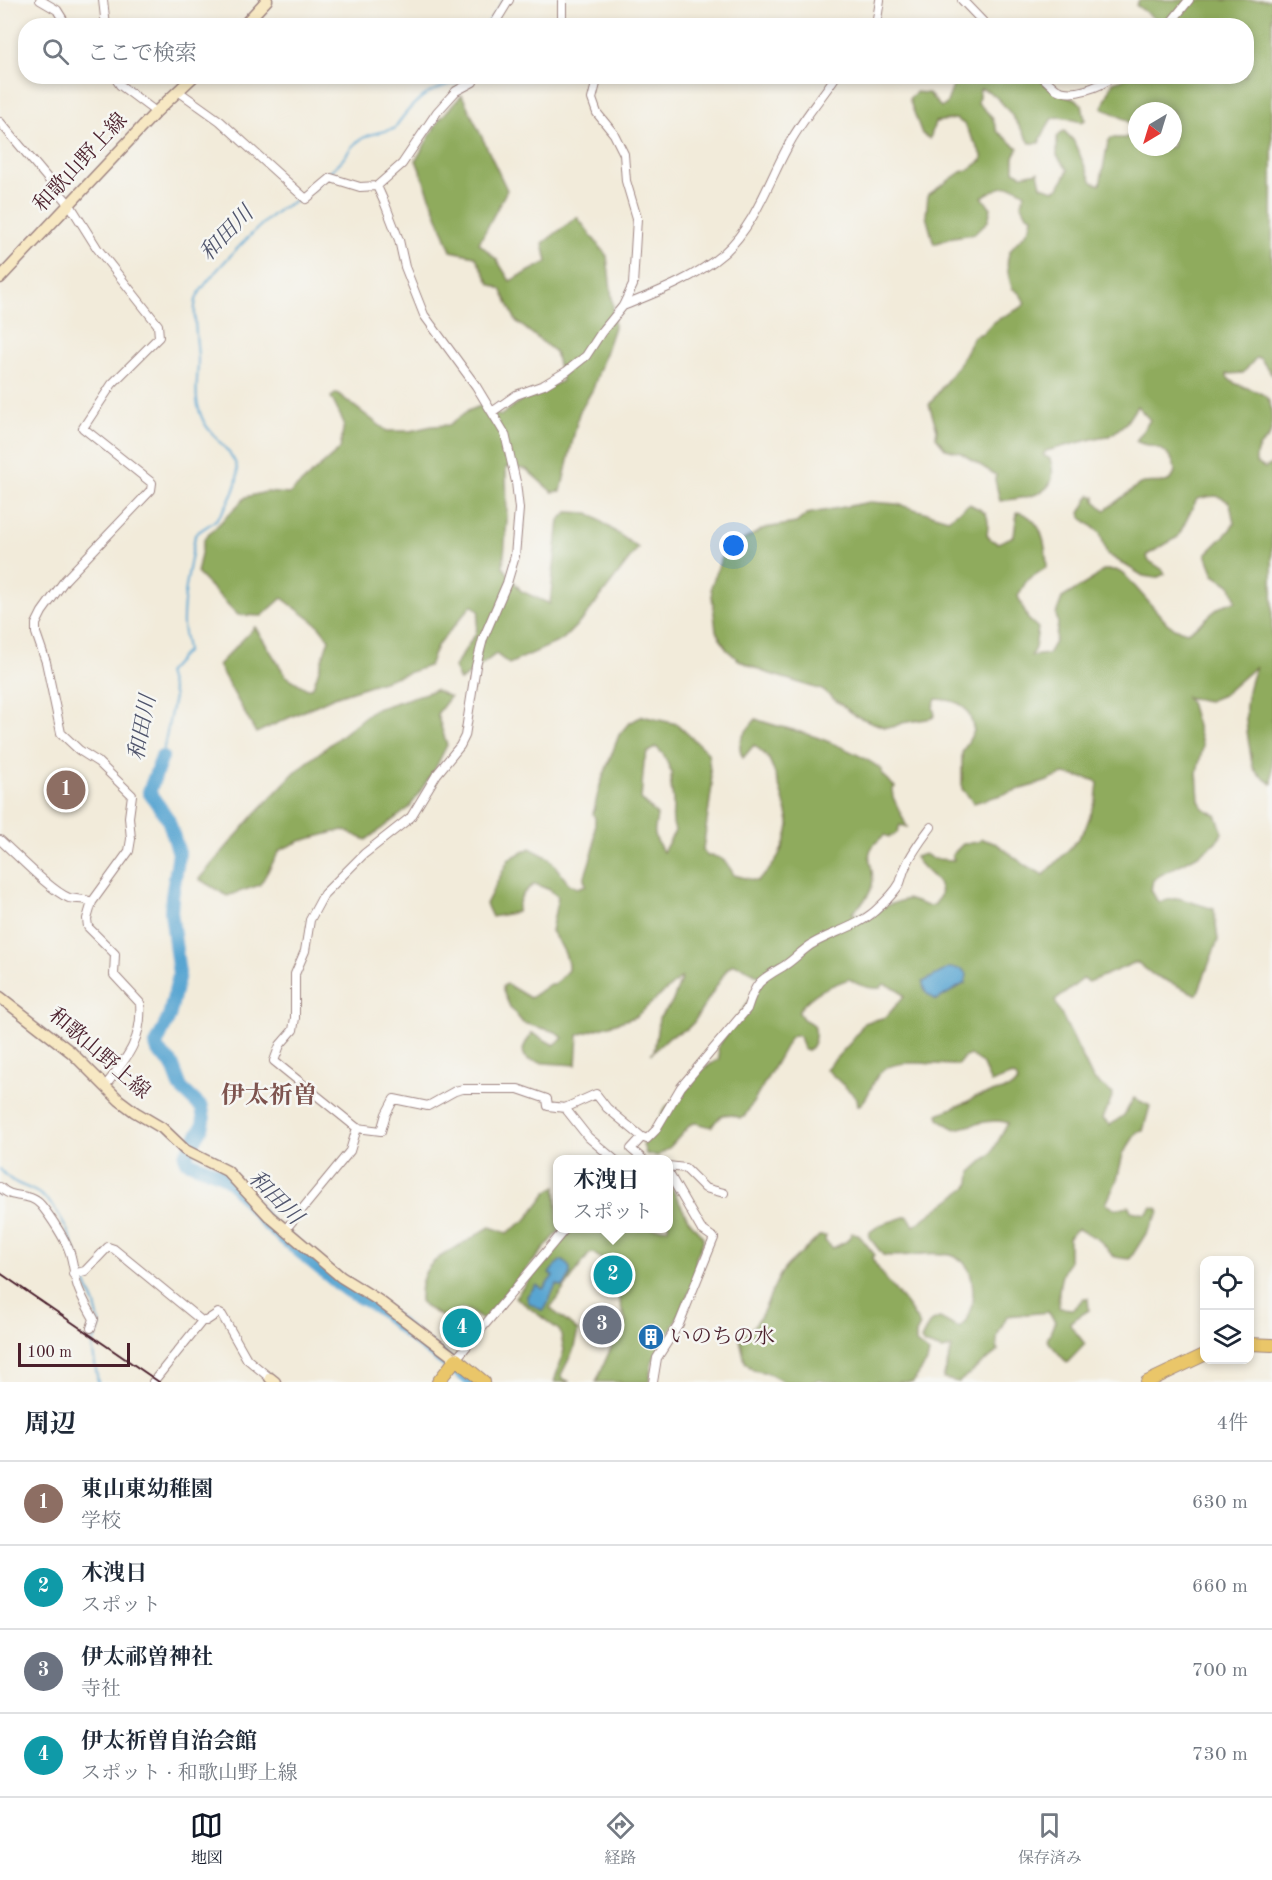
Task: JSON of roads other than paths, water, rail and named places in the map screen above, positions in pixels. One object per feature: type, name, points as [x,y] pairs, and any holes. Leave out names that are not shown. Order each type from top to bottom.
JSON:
[{"type":"main road","points":[[250,18],[267,0]]},
{"type":"main road","name":"和歌山野上線","points":[[0,278],[156,112],[185,84]]},
{"type":"main road","name":"和歌山野上線","points":[[0,997],[71,1052],[119,1100],[162,1128],[187,1151],[227,1171],[285,1230],[341,1277],[378,1300],[453,1363]]},
{"type":"main road","points":[[1254,1344],[1272,1345]]},
{"type":"main road","points":[[1147,1382],[1200,1357]]},
{"type":"main road","points":[[438,1382],[453,1363],[484,1382]]},
{"type":"street","points":[[40,0],[57,10],[62,18]]},
{"type":"street","points":[[103,0],[105,18]]},
{"type":"street","points":[[498,18],[509,0]]},
{"type":"street","points":[[562,0],[562,18]]},
{"type":"street","points":[[877,18],[880,0]]},
{"type":"street","points":[[962,0],[979,18]]},
{"type":"street","points":[[1174,18],[1189,0]]},
{"type":"street","points":[[119,84],[156,112]]},
{"type":"street","points":[[178,91],[220,122],[306,199],[331,178],[360,187],[377,186],[402,164],[436,112],[456,92],[470,84]]},
{"type":"street","points":[[492,412],[516,395],[544,385],[586,356],[623,306],[633,285],[637,218],[626,181],[624,154],[614,134],[597,113],[591,99],[596,84]]},
{"type":"street","points":[[623,306],[680,282],[726,251],[747,225],[787,148],[803,121],[830,84]]},
{"type":"street","points":[[1051,84],[1067,93],[1083,91],[1097,84]]},
{"type":"street","points":[[0,122],[70,205],[97,248],[158,325],[159,337],[112,384],[83,428],[152,483],[151,490],[65,580],[36,624],[36,633],[46,662],[61,733],[79,750],[98,762],[132,795],[129,817],[131,839],[129,851],[92,902],[87,918],[88,927],[115,954],[114,975],[140,1003],[141,1026],[137,1038],[106,1086]]},
{"type":"street","points":[[377,186],[399,240],[405,267],[424,315],[492,412],[504,434],[516,482],[519,509],[518,538],[507,583],[483,639],[476,666],[465,736],[460,746],[437,774],[411,818],[364,854],[324,894],[310,920],[305,951],[295,974],[293,1030],[279,1045],[274,1061],[357,1128],[381,1131],[394,1099],[428,1106],[463,1089],[518,1089],[547,1100],[548,1106],[565,1108],[596,1094],[607,1108],[647,1139],[655,1131],[681,1088],[747,1009],[752,994],[766,975],[787,964],[799,952],[815,942],[860,922],[874,912],[889,898],[900,883],[906,866],[931,827]]},
{"type":"street","points":[[0,840],[63,894],[70,898],[84,898],[92,902]]},
{"type":"street","points":[[565,1108],[588,1137],[609,1155]]},
{"type":"street","points":[[285,1230],[350,1151],[357,1128]]},
{"type":"street","points":[[638,1155],[631,1149],[642,1137]]},
{"type":"street","points":[[673,1166],[685,1168],[705,1188],[724,1193]]},
{"type":"street","points":[[653,1382],[657,1358],[679,1324],[714,1239],[701,1229],[673,1179]]},
{"type":"street","points":[[0,1187],[6,1194],[28,1196],[41,1205],[66,1244],[79,1292],[94,1319],[92,1329]]},
{"type":"street","points":[[453,1363],[562,1233]]},
{"type":"street","points":[[73,1274],[85,1271],[108,1247],[114,1249],[202,1321],[206,1322],[218,1313],[222,1315],[248,1359],[273,1380]]},
{"type":"street","points":[[153,1382],[202,1321]]},
{"type":"water","points":[[949,968],[962,969],[967,975],[965,983],[937,1000],[927,993],[923,982]]},
{"type":"water","points":[[563,1260],[570,1268],[570,1276],[563,1287],[557,1284],[543,1311],[528,1302],[527,1296],[536,1285],[543,1289],[553,1276],[549,1273]]},
{"type":"waterway","name":"和田川","points":[[492,18],[504,0]]},
{"type":"waterway","name":"和田川","points":[[312,190],[360,140],[394,129],[419,100],[431,92],[453,84]]},
{"type":"waterway","name":"和田川","points":[[162,757],[174,697],[167,673],[187,651],[183,608],[195,535],[221,514],[237,479],[235,463],[208,429],[198,406],[196,300],[209,280],[249,237],[282,208],[303,197]]},
{"type":"waterway","name":"和田川","points":[[162,757],[149,792],[168,819],[179,853],[171,912],[179,974],[169,1017],[156,1045],[158,1051],[172,1064],[181,1088],[202,1108],[204,1120],[202,1128],[185,1156],[187,1161],[224,1176],[269,1226],[345,1289],[379,1308],[473,1382]]},
{"type":"waterway","points":[[0,1169],[13,1181],[38,1193],[54,1208],[66,1227],[80,1269]]},
{"type":"waterway","points":[[82,1275],[95,1305],[100,1326],[92,1346],[98,1382]]},
{"type":"railway","points":[[0,1273],[159,1382]]},
{"type":"place","name":"東山東幼稚園","points":[[66,790]]},
{"type":"place","name":"木洩日","points":[[613,1275]]},
{"type":"place","name":"伊太祁曽神社","points":[[602,1325]]},
{"type":"place","name":"伊太祈曽自治会館","points":[[462,1328]]},
{"type":"place","name":"いのちの水","points":[[651,1337]]},
{"type":"district","name":"伊太祈曽","points":[[269,1097]]}]
